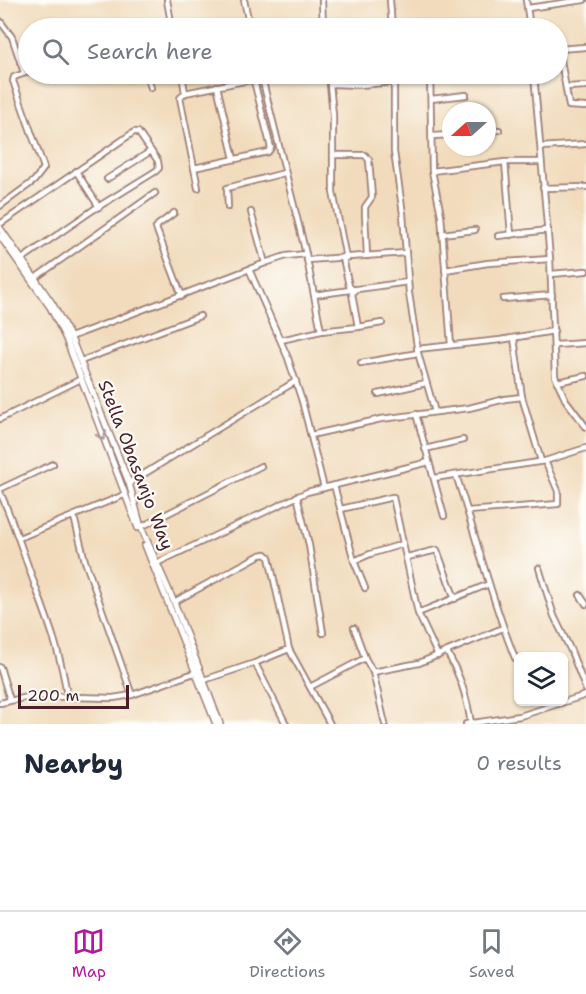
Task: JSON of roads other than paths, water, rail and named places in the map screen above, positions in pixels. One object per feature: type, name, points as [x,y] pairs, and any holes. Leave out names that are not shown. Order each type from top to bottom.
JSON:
[{"type":"street","points":[[167,0],[170,18]]},
{"type":"street","points":[[244,0],[248,18]]},
{"type":"street","points":[[322,0],[323,18]]},
{"type":"street","points":[[390,0],[391,18]]},
{"type":"street","points":[[526,0],[529,18]]},
{"type":"street","points":[[528,8],[557,6],[584,0]]},
{"type":"street","points":[[0,21],[12,37],[18,52]]},
{"type":"street","points":[[568,48],[586,47]]},
{"type":"street","points":[[0,206],[34,181],[44,168],[14,81],[14,77],[18,76]]},
{"type":"street","points":[[150,84],[151,88]]},
{"type":"street","points":[[184,84],[185,93]]},
{"type":"street","points":[[198,188],[180,98],[185,93],[228,84]]},
{"type":"street","points":[[194,168],[268,152],[270,148],[255,84]]},
{"type":"street","points":[[263,84],[306,257],[321,331]]},
{"type":"street","points":[[354,291],[349,286],[333,192],[332,84],[371,84]]},
{"type":"street","points":[[394,84],[394,152],[408,282],[418,351],[435,412]]},
{"type":"street","points":[[430,84],[432,171],[441,215],[451,345]]},
{"type":"street","points":[[535,84],[550,259],[555,376],[564,399],[586,427]]},
{"type":"street","points":[[565,84],[569,106],[586,107]]},
{"type":"street","points":[[217,86],[234,159]]},
{"type":"street","points":[[566,87],[586,86]]},
{"type":"street","points":[[431,99],[466,95]]},
{"type":"street","points":[[0,226],[76,171],[136,132],[158,160],[159,168],[22,259]]},
{"type":"street","points":[[432,136],[442,135]]},
{"type":"street","points":[[541,147],[586,144]]},
{"type":"street","points":[[106,179],[151,151]]},
{"type":"street","points":[[333,156],[365,155],[369,160],[372,197],[364,213],[367,256]]},
{"type":"street","points":[[432,171],[505,162],[541,162]]},
{"type":"street","points":[[505,162],[511,235]]},
{"type":"street","points":[[76,171],[99,207]]},
{"type":"street","points":[[228,207],[226,190],[230,187],[284,173]]},
{"type":"street","points":[[543,188],[586,187]]},
{"type":"street","points":[[35,278],[155,193]]},
{"type":"street","points":[[251,212],[265,263]]},
{"type":"street","points":[[174,213],[156,228],[182,296]]},
{"type":"street","name":"Stella Obasanjo Way","points":[[0,226],[58,312],[68,338],[81,361],[129,483],[141,527],[157,563],[159,574],[174,602],[218,724]]},
{"type":"street","points":[[442,234],[475,230]]},
{"type":"street","points":[[498,236],[548,230]]},
{"type":"street","points":[[0,236],[50,307],[68,338],[124,495],[199,671],[218,724]]},
{"type":"street","points":[[68,338],[286,256],[345,258],[406,253]]},
{"type":"street","points":[[445,270],[488,263],[550,259]]},
{"type":"street","points":[[249,268],[281,340],[296,381],[324,488]]},
{"type":"street","points":[[551,274],[586,271]]},
{"type":"street","points":[[314,295],[408,282]]},
{"type":"street","points":[[354,291],[352,294],[358,327]]},
{"type":"street","points":[[504,299],[552,295]]},
{"type":"street","points":[[81,361],[200,316]]},
{"type":"street","points":[[281,340],[321,331],[382,323]]},
{"type":"street","points":[[361,363],[451,345],[514,338],[554,330]]},
{"type":"street","points":[[468,511],[558,504],[558,490],[543,461],[522,397],[514,338]]},
{"type":"street","points":[[555,345],[586,343]]},
{"type":"street","points":[[557,382],[586,376]]},
{"type":"street","points":[[0,419],[81,379]]},
{"type":"street","points":[[129,483],[296,381]]},
{"type":"street","points":[[378,394],[426,383]]},
{"type":"street","points":[[311,435],[381,419],[522,397]]},
{"type":"street","points":[[416,414],[444,516]]},
{"type":"street","points":[[579,418],[586,416]]},
{"type":"street","points":[[425,449],[463,440]]},
{"type":"street","points":[[434,478],[543,461],[586,448]]},
{"type":"street","points":[[157,563],[297,496],[429,462]]},
{"type":"street","points":[[53,464],[0,490],[52,630],[67,696]]},
{"type":"street","points":[[141,527],[261,466]]},
{"type":"street","points":[[456,475],[503,628],[514,656]]},
{"type":"street","points":[[334,485],[354,561],[365,588]]},
{"type":"street","points":[[19,538],[124,495]]},
{"type":"street","points":[[297,496],[309,545],[323,633]]},
{"type":"street","points":[[341,509],[393,497],[418,613],[438,656]]},
{"type":"street","points":[[74,517],[85,561],[132,695]]},
{"type":"street","points":[[354,561],[404,544]]},
{"type":"street","points":[[407,557],[437,550],[455,599]]},
{"type":"street","points":[[174,602],[260,555],[266,554],[269,557],[289,649],[330,724]]},
{"type":"street","points":[[539,568],[554,616],[586,690]]},
{"type":"street","points":[[418,613],[489,584]]},
{"type":"street","points":[[580,595],[586,604]]},
{"type":"street","points":[[354,628],[373,672],[385,724]]},
{"type":"street","points":[[373,672],[419,663],[503,628]]},
{"type":"street","points":[[204,680],[289,649]]},
{"type":"street","points":[[447,652],[462,679],[468,723],[503,721],[586,695]]},
{"type":"street","points":[[310,687],[365,658]]},
{"type":"street","points":[[255,663],[286,724]]},
{"type":"street","points":[[0,667],[10,700]]},
{"type":"street","points":[[0,703],[33,696],[113,698],[132,695],[199,671]]},
{"type":"street","points":[[520,716],[523,724]]}]
